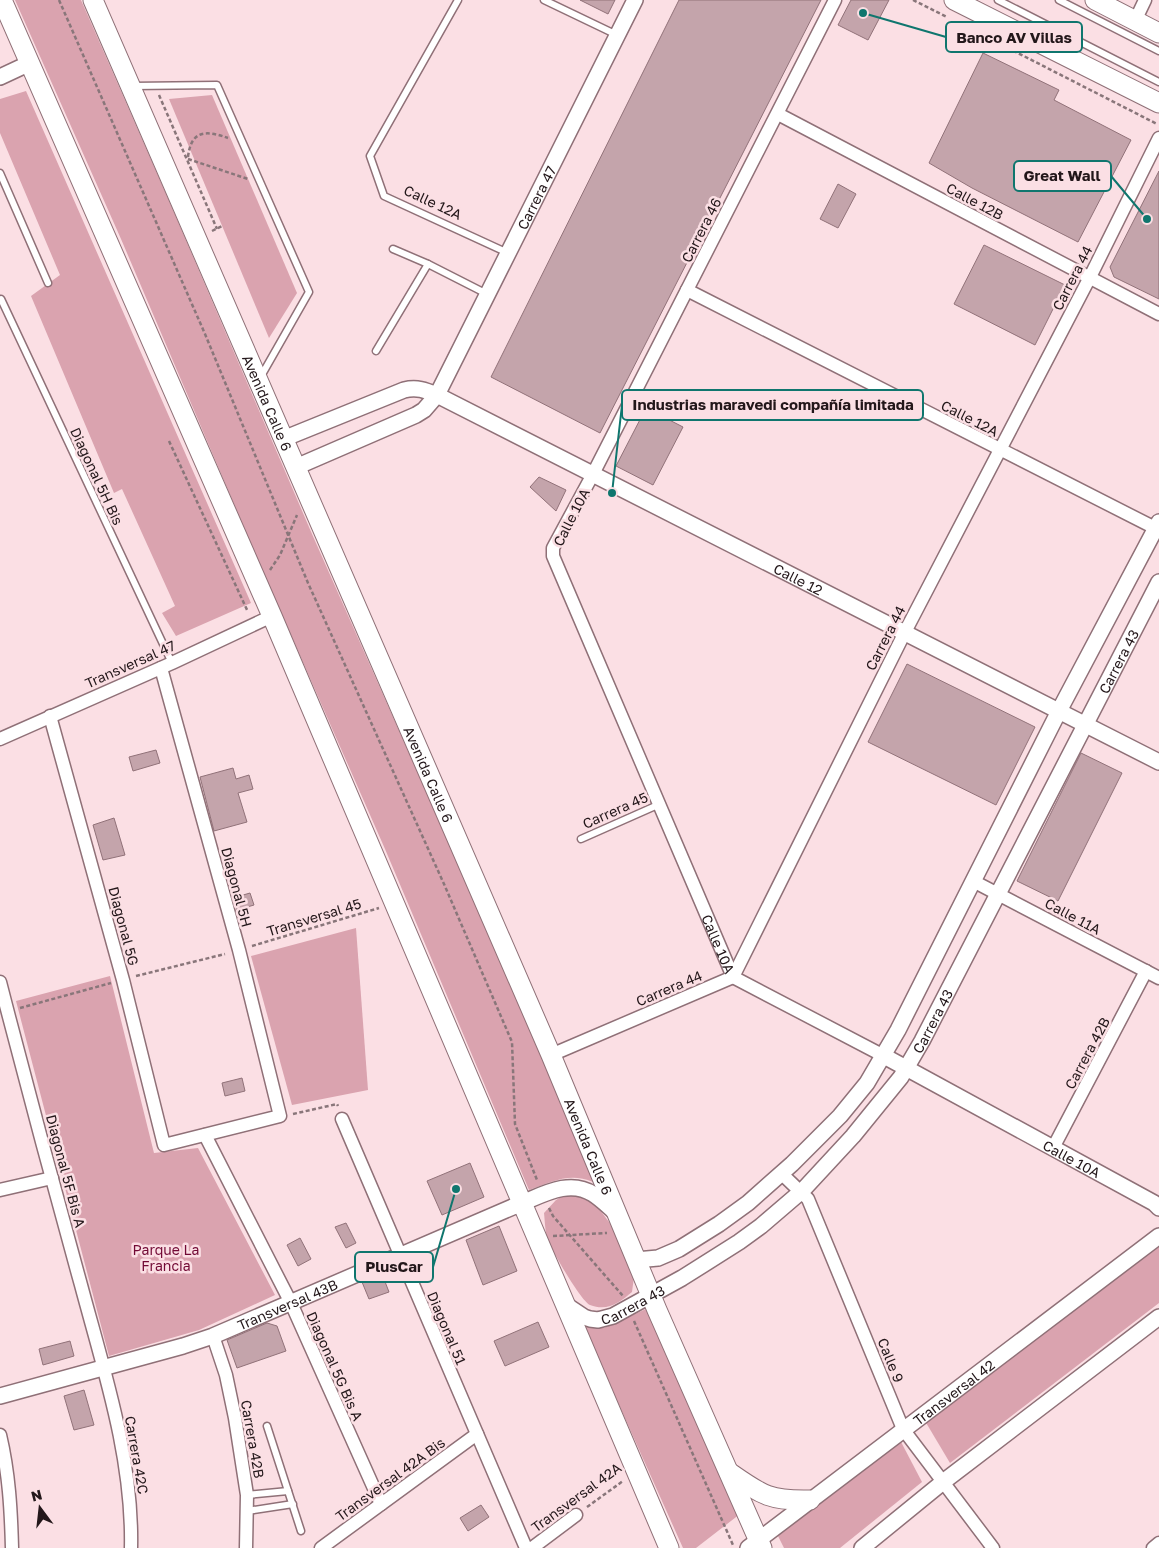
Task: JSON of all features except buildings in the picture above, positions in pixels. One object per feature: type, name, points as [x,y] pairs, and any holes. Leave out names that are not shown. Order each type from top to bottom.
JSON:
[{"type":"main road","points":[[2,0],[272,616],[670,1548]]},
{"type":"main road","name":"Avenida Calle 6","points":[[93,0],[551,1055],[651,1296],[728,1471],[756,1545]]},
{"type":"main road","points":[[1095,0],[1159,33]]},
{"type":"main road","points":[[951,9],[1159,103]]},
{"type":"main road","points":[[728,1471],[768,1497],[792,1501],[810,1500]]},
{"type":"street","name":"Carrera 47","points":[[296,468],[416,415],[424,410],[437,395],[635,0]]},
{"type":"street","name":"Carrera 46","points":[[593,474],[836,0]]},
{"type":"street","points":[[1135,20],[1145,0]]},
{"type":"street","points":[[0,77],[30,63]]},
{"type":"street","name":"Calle 12B","points":[[778,114],[1159,314]]},
{"type":"street","name":"Carrera 44","points":[[551,1055],[733,977],[905,632],[1090,278],[1159,138]]},
{"type":"street","name":"Calle 12A","points":[[687,290],[1000,450],[1158,526]]},
{"type":"street","points":[[283,439],[404,390],[422,389],[437,395]]},
{"type":"street","name":"Calle 12","points":[[437,395],[1159,762]]},
{"type":"street","name":"Calle 10A","points":[[593,474],[553,548],[553,556],[733,977],[884,1056],[1156,1205]]},
{"type":"street","name":"Carrera 43","points":[[636,1260],[658,1258],[687,1244],[733,1214],[782,1174],[867,1084],[884,1056],[1059,711],[1158,526]]},
{"type":"street","name":"Carrera 43","points":[[566,1305],[584,1317],[598,1320],[613,1316],[713,1260],[761,1226],[801,1192],[853,1136],[901,1077],[922,1041],[1159,582]]},
{"type":"street","name":"Transversal 47","points":[[0,739],[272,616]]},
{"type":"street","name":"Diagonal 5H","points":[[167,665],[280,1116]]},
{"type":"street","name":"Diagonal 5G","points":[[50,716],[123,980],[164,1146],[204,1135]]},
{"type":"street","name":"Calle 11A","points":[[973,881],[1159,978]]},
{"type":"street","name":"Carrera 42B","points":[[1053,1148],[1146,971]]},
{"type":"street","name":"Diagonal 5F Bis A","points":[[0,982],[104,1368]]},
{"type":"street","points":[[204,1135],[280,1116]]},
{"type":"street","name":"Diagonal 51","points":[[342,1119],[526,1548]]},
{"type":"street","name":"Diagonal 5G Bis A","points":[[204,1135],[291,1303],[381,1504]]},
{"type":"street","name":"Calle 9","points":[[782,1174],[808,1199],[903,1429],[993,1548]]},
{"type":"street","points":[[0,1190],[52,1178]]},
{"type":"street","name":"Transversal 43B","points":[[0,1396],[213,1336],[554,1190],[575,1187],[594,1194],[621,1224]]},
{"type":"street","name":"Transversal 42","points":[[756,1545],[810,1500],[1159,1236]]},
{"type":"street","points":[[862,1548],[943,1482],[1159,1317]]},
{"type":"street","name":"Carrera 42B","points":[[213,1336],[226,1375],[247,1495],[246,1548]]},
{"type":"street","name":"Carrera 42C","points":[[104,1368],[126,1463],[131,1548]]},
{"type":"street","name":"Transversal 42A Bis","points":[[321,1548],[477,1434]]},
{"type":"street","points":[[0,1435],[5,1456],[11,1504],[12,1548]]},
{"type":"street","name":"Transversal 42A","points":[[532,1548],[576,1515]]},
{"type":"street","points":[[1153,1548],[1159,1543]]},
{"type":"lane","name":"Calle 12A","points":[[458,0],[370,156],[384,196],[508,253]]},
{"type":"lane","points":[[544,0],[618,35]]},
{"type":"lane","points":[[998,0],[1159,82]]},
{"type":"lane","points":[[1059,0],[1159,51]]},
{"type":"lane","points":[[130,86],[217,85],[309,292],[258,382]]},
{"type":"lane","points":[[0,173],[48,284]]},
{"type":"lane","points":[[393,249],[488,294]]},
{"type":"lane","points":[[376,351],[428,264]]},
{"type":"lane","name":"Diagonal 5H Bis","points":[[1,299],[167,665]]},
{"type":"lane","name":"Carrera 45","points":[[581,839],[660,804]]},
{"type":"lane","points":[[267,1426],[301,1531]]},
{"type":"lane","points":[[247,1495],[288,1491]]},
{"type":"lane","points":[[247,1511],[293,1504]]},
{"type":"path","points":[[59,0],[205,334],[308,583],[444,884],[512,1042],[515,1124],[537,1182]]},
{"type":"path","points":[[913,0],[951,9]]},
{"type":"path","points":[[956,22],[1159,124]]},
{"type":"path","points":[[167,94],[158,94],[217,229],[222,226]]},
{"type":"path","points":[[188,159],[189,148],[193,140],[199,135],[206,133],[219,134],[242,141]]},
{"type":"path","points":[[188,159],[261,184]]},
{"type":"path","points":[[169,441],[253,625]]},
{"type":"path","points":[[259,586],[280,555],[306,491]]},
{"type":"path","name":"Transversal 45","points":[[239,950],[394,904]]},
{"type":"path","points":[[280,1116],[337,1104],[342,1119]]},
{"type":"path","points":[[553,1216],[622,1294]]},
{"type":"path","points":[[536,1237],[570,1235],[621,1224]]},
{"type":"path","points":[[633,1320],[735,1548]]},
{"type":"path","name":"Transversal 42A","points":[[576,1515],[637,1471]]},
{"type":"green space","points":[[15,0],[81,0],[312,534],[546,1063],[593,1182],[584,1179],[568,1178],[553,1181],[529,1190],[385,849],[251,544],[121,239]]},
{"type":"green space","points":[[26,91],[251,603],[176,636],[162,613],[175,606],[122,489],[114,493],[31,296],[60,275],[0,133],[0,99]]},
{"type":"green space","points":[[212,95],[297,293],[269,338],[169,99]]},
{"type":"green space","points":[[356,928],[368,1090],[292,1105],[251,956]]},
{"type":"green space","name":"Parque La Francia","points":[[110,976],[154,1153],[198,1148],[275,1295],[199,1330],[109,1356],[16,1001]]},
{"type":"green space","points":[[566,1194],[587,1196],[600,1210],[622,1246],[634,1277],[632,1292],[608,1307],[596,1307],[586,1302],[567,1275],[548,1240],[544,1213],[556,1200]]},
{"type":"green space","points":[[1159,1245],[1159,1303],[950,1463],[925,1421]]},
{"type":"green space","points":[[646,1309],[740,1514],[696,1548],[683,1548],[582,1322],[593,1328],[604,1328]]},
{"type":"green space","points":[[900,1440],[922,1482],[840,1548],[784,1548],[778,1536]]},
{"type":"place","name":"Banco AV Villas","points":[[863,13]]},
{"type":"place","name":"Great Wall","points":[[1147,219]]},
{"type":"place","name":"Industrias maravedi compañía limitada","points":[[612,493]]},
{"type":"place","name":"PlusCar","points":[[456,1189]]}]
